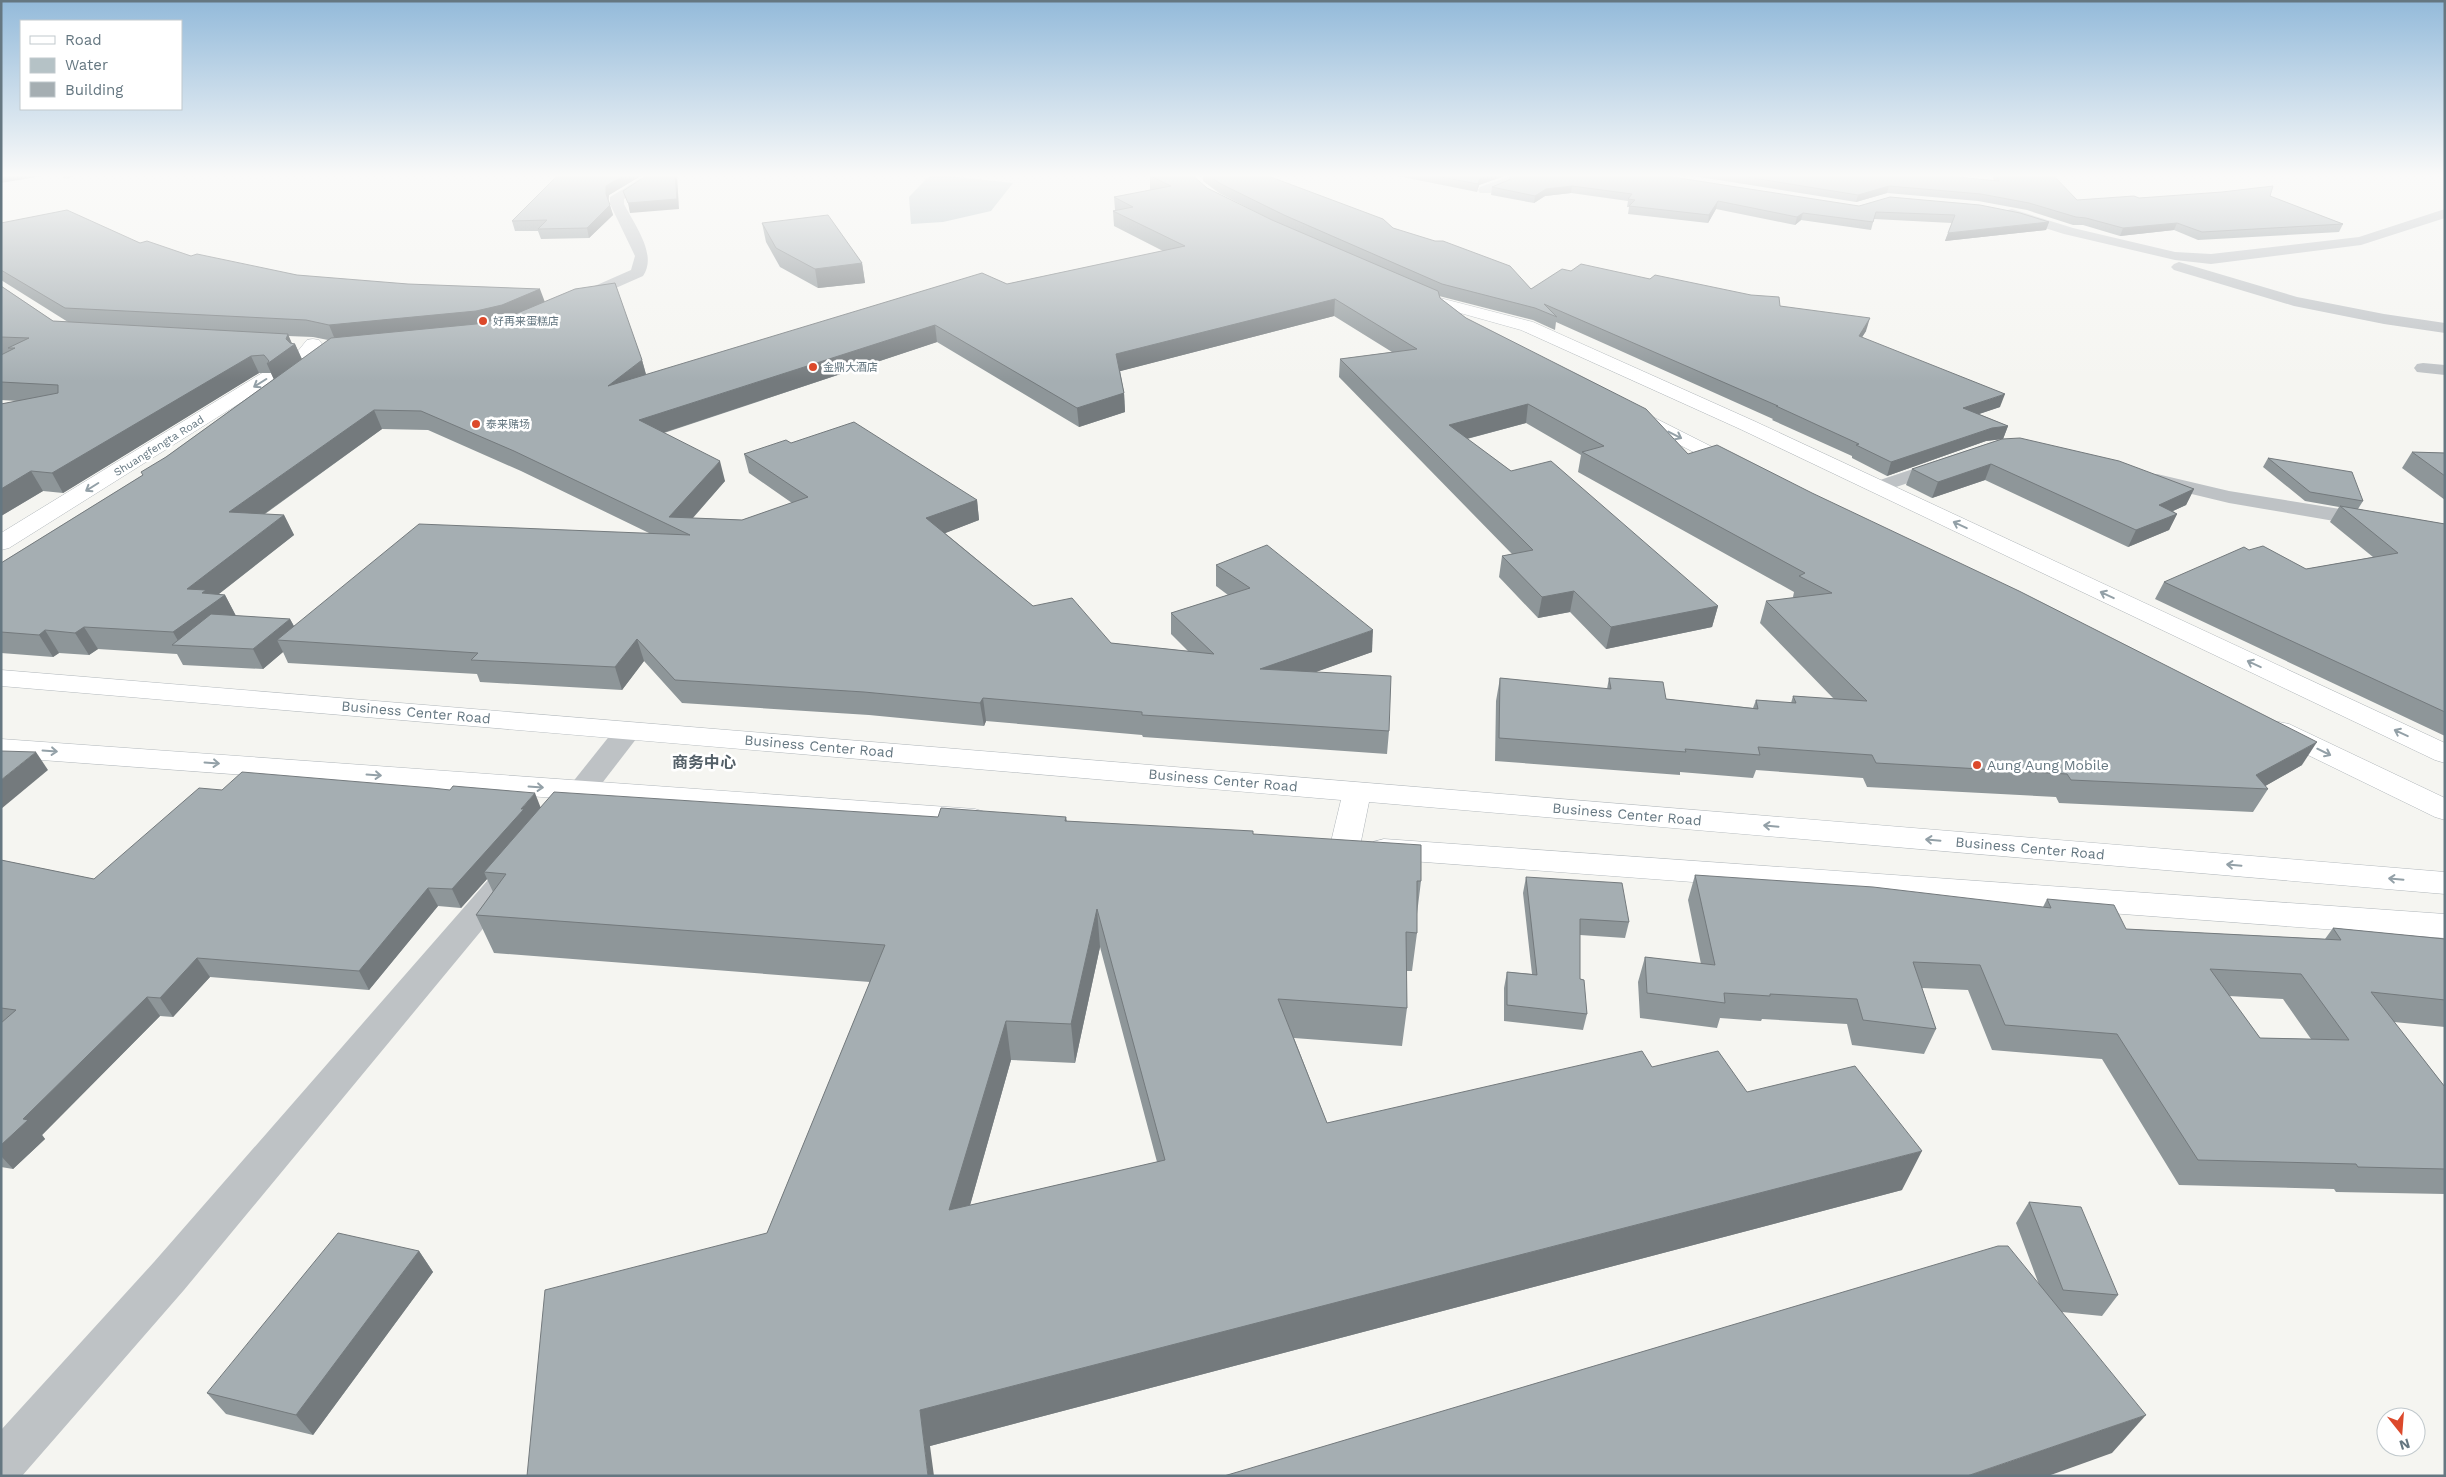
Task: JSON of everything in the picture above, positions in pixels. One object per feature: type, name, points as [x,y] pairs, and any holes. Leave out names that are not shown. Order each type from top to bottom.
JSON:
[{"type":"main road","points":[[1399,285],[1434,301],[1527,326],[1738,421],[2445,754]]},
{"type":"main road","points":[[1434,301],[1480,335]]},
{"type":"main road","name":"Shuangfengta Road","points":[[1,543],[316,349],[248,413]]},
{"type":"main road","points":[[1612,402],[1753,475]]},
{"type":"main road","name":"Business Center Road","points":[[1,678],[2445,883]]},
{"type":"main road","points":[[2256,719],[2445,810]]},
{"type":"main road","points":[[3,750],[999,821]]},
{"type":"main road","points":[[1345,846],[1356,791]]},
{"type":"main road","points":[[1315,844],[2445,926]]},
{"type":"street","points":[[565,305],[638,273],[642,256],[636,243]]},
{"type":"street","points":[[2109,243],[2139,256],[2294,301],[2384,319],[2445,328]]},
{"type":"street","points":[[2117,243],[2175,256],[2210,258],[2344,243]]},
{"type":"street","points":[[2423,368],[2445,370]]},
{"type":"street","points":[[1878,487],[1968,456]]},
{"type":"street","points":[[2133,475],[2229,497],[2445,533]]},
{"type":"street","points":[[543,836],[582,791],[629,730]]},
{"type":"street","points":[[1,1465],[169,1276],[518,867]]},
{"type":"building","points":[[1,243],[153,243],[191,256],[197,254],[297,275],[408,284],[540,289],[502,305],[476,311],[329,325],[306,320],[65,308],[1,270]]},
{"type":"building","points":[[773,243],[848,243],[862,263],[815,269],[776,248]]},
{"type":"building","points":[[1179,243],[1326,243],[1438,291],[1440,298],[1466,318],[1646,409],[1688,454],[1717,445],[1812,493],[2019,591],[2317,742],[2256,775],[2268,789],[2071,780],[2067,774],[1876,763],[1872,755],[1758,747],[1760,755],[1685,749],[1686,752],[1499,738],[1500,678],[1611,689],[1609,678],[1663,682],[1666,699],[1758,709],[1756,700],[1796,703],[1793,696],[1867,701],[1766,601],[1832,593],[1799,576],[1805,573],[1582,452],[1604,446],[1528,404],[1449,425],[1511,471],[1551,461],[1718,606],[1611,627],[1574,591],[1542,597],[1502,556],[1533,550],[1340,359],[1417,349],[1335,299],[1116,354],[1124,393],[1077,408],[935,325],[639,420],[720,461],[669,517],[742,520],[808,497],[744,454],[786,440],[791,443],[854,422],[977,500],[926,518],[1033,606],[1072,598],[1111,643],[1214,654],[1171,613],[1250,588],[1216,565],[1267,545],[1373,630],[1260,669],[1391,676],[1389,731],[1142,715],[1142,712],[983,698],[980,703],[864,692],[675,680],[637,639],[615,667],[471,660],[478,653],[277,640],[419,524],[690,535],[514,451],[421,411],[374,410],[229,512],[284,515],[187,589],[206,590],[202,593],[225,595],[173,632],[84,627],[75,633],[45,630],[39,635],[1,632],[1,563],[143,475],[141,472],[166,457],[331,338],[476,324],[508,317],[575,289],[615,283],[642,360],[608,386],[982,273],[1007,284],[1185,246]]},
{"type":"building","points":[[1348,243],[1448,243],[1510,266],[1531,289],[1562,269],[1571,271],[1581,264],[1650,279],[1655,275],[1751,295],[1779,297],[1780,306],[1870,318],[1859,336],[2005,394],[1963,408],[2008,426],[1992,428],[1891,462],[1856,445],[1859,444],[1776,406],[1778,406],[1544,304],[1557,317],[1535,308],[1442,284]]},
{"type":"building","points":[[1,286],[53,321],[288,334],[286,339],[290,343],[295,344],[267,364],[269,361],[264,355],[251,356],[52,473],[31,471],[1,489],[1,404],[58,393],[58,385],[1,382],[1,355],[15,348],[8,348],[29,338],[1,337]]},
{"type":"building","points":[[2020,438],[2119,461],[2194,489],[2159,505],[2177,514],[2136,530],[1991,464],[1938,482],[1912,469],[2002,439]]},
{"type":"building","points":[[2412,452],[2445,453],[2445,476]]},
{"type":"building","points":[[2268,458],[2352,472],[2363,501],[2310,492]]},
{"type":"building","points":[[2340,506],[2445,524],[2445,712],[2164,582],[2244,547],[2249,550],[2263,546],[2306,569],[2398,553]]},
{"type":"building","points":[[211,614],[290,619],[253,649],[172,645]]},
{"type":"building","points":[[1,751],[36,752],[1,780]]},
{"type":"building","points":[[242,772],[450,790],[453,786],[535,793],[521,809],[524,809],[452,889],[428,888],[359,971],[197,958],[160,998],[147,997],[23,1119],[28,1120],[1,1145],[1,1023],[16,1010],[1,1008],[1,860],[94,879],[199,788],[222,790]]},
{"type":"building","points":[[554,792],[938,817],[941,808],[1066,817],[1065,821],[1253,831],[1253,834],[1421,845],[1421,881],[1417,881],[1417,933],[1406,932],[1407,1008],[1278,999],[1327,1123],[1642,1051],[1652,1067],[1718,1051],[1747,1092],[1855,1066],[1922,1151],[920,1410],[928,1476],[527,1476],[545,1290],[767,1233],[885,945],[476,915],[506,874],[484,872]],"holes":[[[1097,909],[1165,1160],[949,1210],[1006,1021],[1071,1024]]]},
{"type":"building","points":[[1695,875],[1873,887],[2051,908],[2047,899],[2114,905],[2126,929],[2341,940],[2333,928],[2445,939],[2445,1000],[2371,992],[2445,1087],[2445,1169],[2358,1167],[2356,1164],[2198,1160],[2117,1034],[2005,1025],[1980,965],[1913,962],[1936,1029],[1863,1020],[1857,999],[1724,993],[1725,1003],[1647,993],[1645,957],[1715,965]],"holes":[[[2210,969],[2301,974],[2349,1040],[2260,1038]]]},
{"type":"building","points":[[1526,877],[1622,883],[1629,922],[1580,919],[1580,979],[1584,980],[1587,1014],[1507,1005],[1507,972],[1537,975]]},
{"type":"building","points":[[2029,1202],[2081,1207],[2118,1295],[2063,1290]]},
{"type":"building","points":[[338,1233],[419,1251],[296,1415],[207,1393]]},
{"type":"building","points":[[1998,1246],[2008,1246],[2146,1415],[1967,1476],[1224,1476]]},
{"type":"place","name":"好再来蛋糕店","points":[[483,321]]},
{"type":"place","name":"金鼎大酒店","points":[[813,367]]},
{"type":"place","name":"泰来赌场","points":[[476,424]]},
{"type":"place","name":"Aung Aung Mobile","points":[[1977,765]]},
{"type":"district","name":"商务中心","points":[[704,762]]}]
